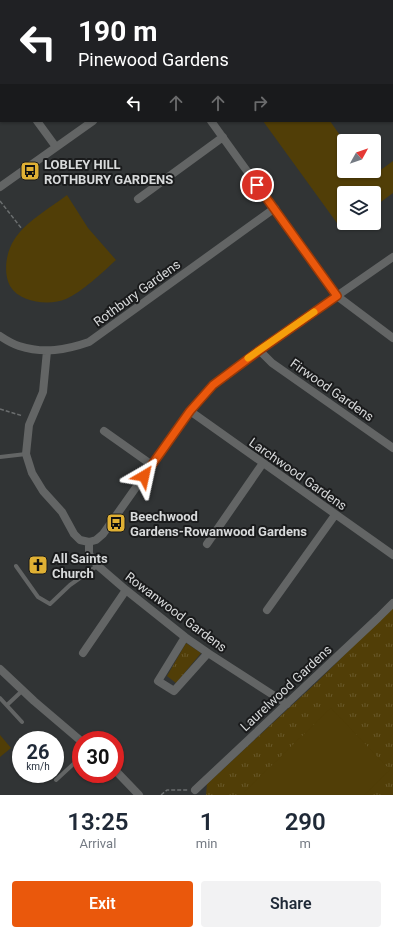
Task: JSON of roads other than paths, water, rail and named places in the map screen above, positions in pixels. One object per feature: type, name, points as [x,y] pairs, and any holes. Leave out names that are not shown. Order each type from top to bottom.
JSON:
[{"type":"street","points":[[38,122],[56,147]]},
{"type":"street","points":[[0,187],[92,122]]},
{"type":"street","points":[[212,122],[337,296],[393,338]]},
{"type":"street","points":[[138,199],[223,137]]},
{"type":"street","name":"Rothbury Gardens","points":[[0,336],[19,346],[46,351],[65,350],[89,342],[274,208]]},
{"type":"street","points":[[46,351],[43,392],[29,425],[26,454],[32,473],[43,491],[62,512],[74,534],[80,540],[89,542],[96,540],[103,534],[190,411],[213,385],[260,350],[393,257]]},
{"type":"street","name":"Firwood Gardens","points":[[260,350],[272,363],[393,448]]},
{"type":"street","name":"Larchwood Gardens","points":[[190,411],[393,555]]},
{"type":"street","points":[[104,431],[152,466]]},
{"type":"street","points":[[207,544],[263,463]]},
{"type":"street","points":[[267,610],[335,514]]},
{"type":"street","name":"Rowanwood Gardens","points":[[89,542],[89,554],[98,565],[126,590],[185,637],[287,704]]},
{"type":"street","points":[[83,653],[126,590]]},
{"type":"street","name":"Laurelwood Gardens","points":[[195,790],[393,603]]},
{"type":"street","points":[[185,637],[158,681],[174,691],[208,653]]},
{"type":"street","points":[[0,669],[72,733]]},
{"type":"street","points":[[124,779],[139,795]]},
{"type":"lane","points":[[0,457],[26,454]]},
{"type":"lane","points":[[16,566],[38,597],[50,604],[70,585],[98,565]]},
{"type":"lane","points":[[7,705],[22,690]]},
{"type":"lane","points":[[0,698],[22,722]]},
{"type":"lane","points":[[64,773],[72,765]]},
{"type":"place","name":"LOBLEY HILL ROTHBURY GARDENS","points":[[30,171]]},
{"type":"place","name":"Beechwood Gardens-Rowanwood Gardens","points":[[116,523]]},
{"type":"place","name":"All Saints Church","points":[[38,565]]}]
